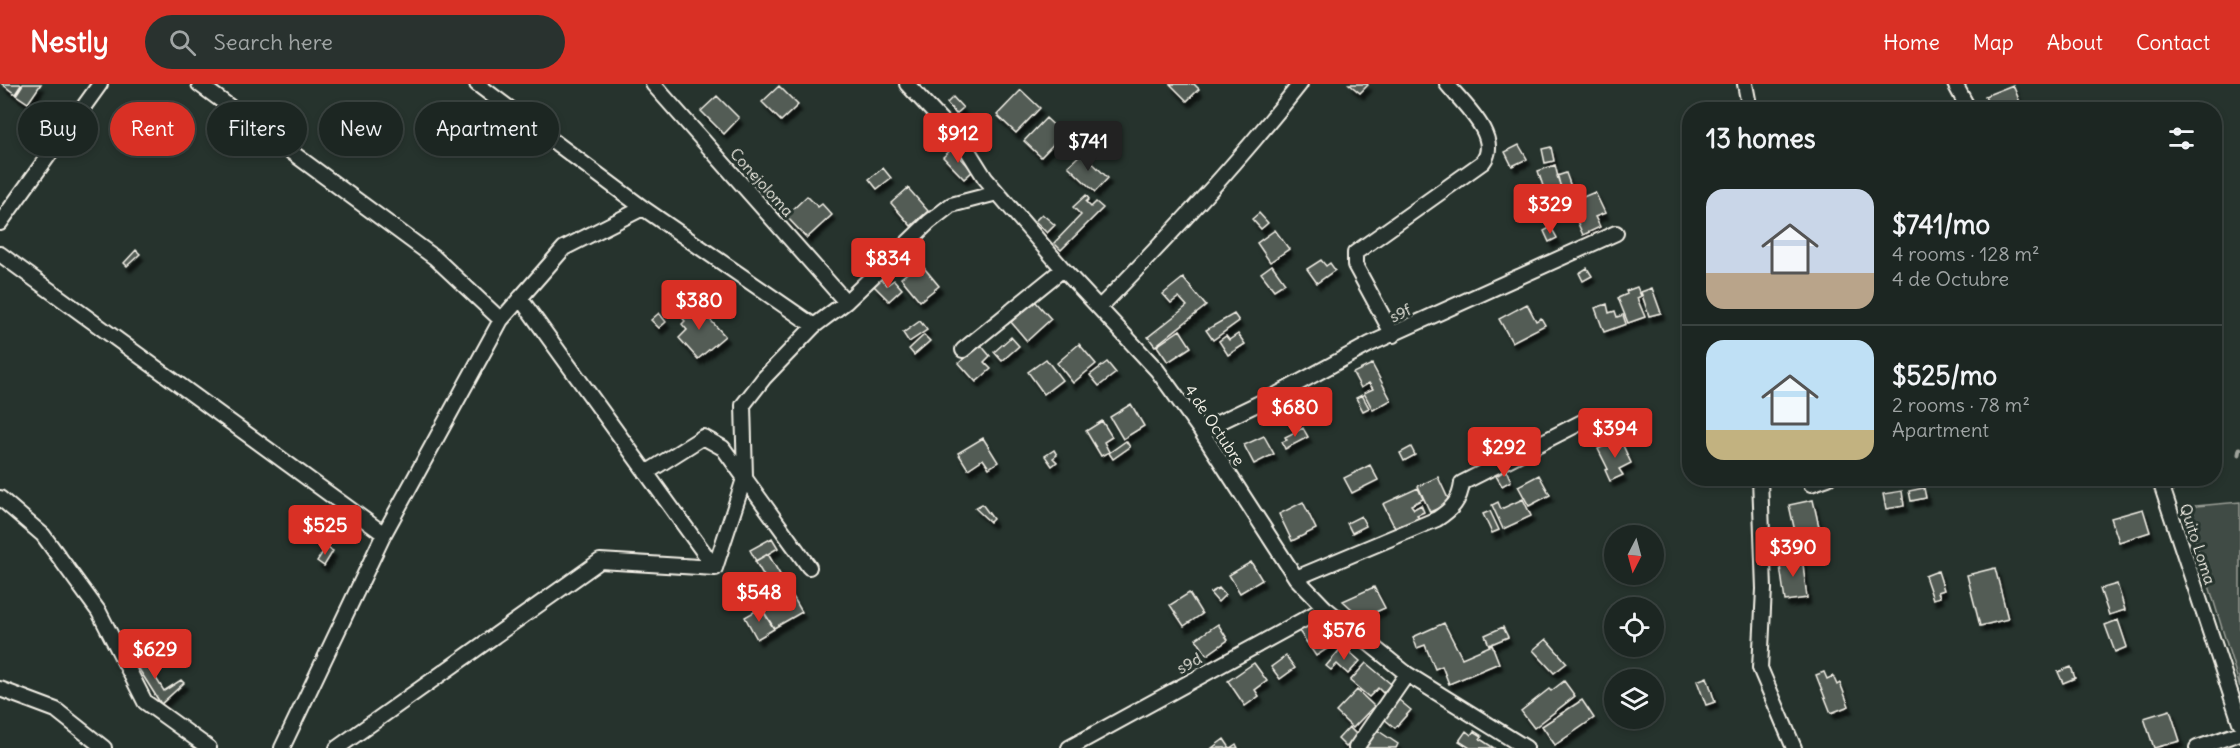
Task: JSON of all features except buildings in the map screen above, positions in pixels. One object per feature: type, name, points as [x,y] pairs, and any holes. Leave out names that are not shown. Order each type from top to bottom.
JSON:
[{"type":"street","points":[[0,223],[100,84]]},
{"type":"street","points":[[198,84],[434,257],[501,320]]},
{"type":"street","points":[[477,84],[643,208],[814,326]]},
{"type":"street","name":"Conejoloma","points":[[653,84],[846,302]]},
{"type":"street","name":"4 de Octubre","points":[[907,84],[965,146],[997,193],[1063,269],[1157,370],[1201,430],[1296,578],[1325,608],[1407,674],[1526,748]]},
{"type":"street","points":[[1100,307],[1175,230],[1300,84]]},
{"type":"street","points":[[1393,335],[1355,265],[1355,253],[1483,162],[1489,153],[1483,129],[1447,84]]},
{"type":"street","points":[[1745,84],[1748,102]]},
{"type":"street","points":[[1955,84],[1965,102]]},
{"type":"street","points":[[715,568],[745,476],[743,405],[764,378],[814,326],[846,302],[929,222],[951,205],[997,193]]},
{"type":"street","points":[[282,748],[384,534],[501,320],[564,248],[643,208]]},
{"type":"street","name":"s9f","points":[[1201,430],[1393,335],[1617,233]]},
{"type":"street","points":[[0,254],[384,534]]},
{"type":"street","points":[[963,350],[1063,269]]},
{"type":"street","points":[[520,298],[715,568]]},
{"type":"street","points":[[1296,578],[1437,519],[1451,510],[1461,496],[1462,483],[1584,422]]},
{"type":"street","points":[[646,473],[703,437],[723,448],[809,567]]},
{"type":"street","points":[[1760,486],[1764,589],[1760,668],[1794,748]]},
{"type":"street","name":"Quito Loma","points":[[2161,486],[2240,723]]},
{"type":"street","points":[[0,498],[43,534],[99,612],[145,702],[209,748]]},
{"type":"street","points":[[338,748],[600,561],[715,568]]},
{"type":"street","name":"s9d","points":[[1070,748],[1325,608]]},
{"type":"street","points":[[1356,748],[1407,674]]},
{"type":"street","points":[[0,689],[56,710],[104,748]]},
{"type":"street","points":[[2197,748],[2240,723]]},
{"type":"shaded area","points":[[2240,502],[2240,687],[2185,507]]},
{"type":"waterway","points":[[2239,454],[2240,449]]}]
